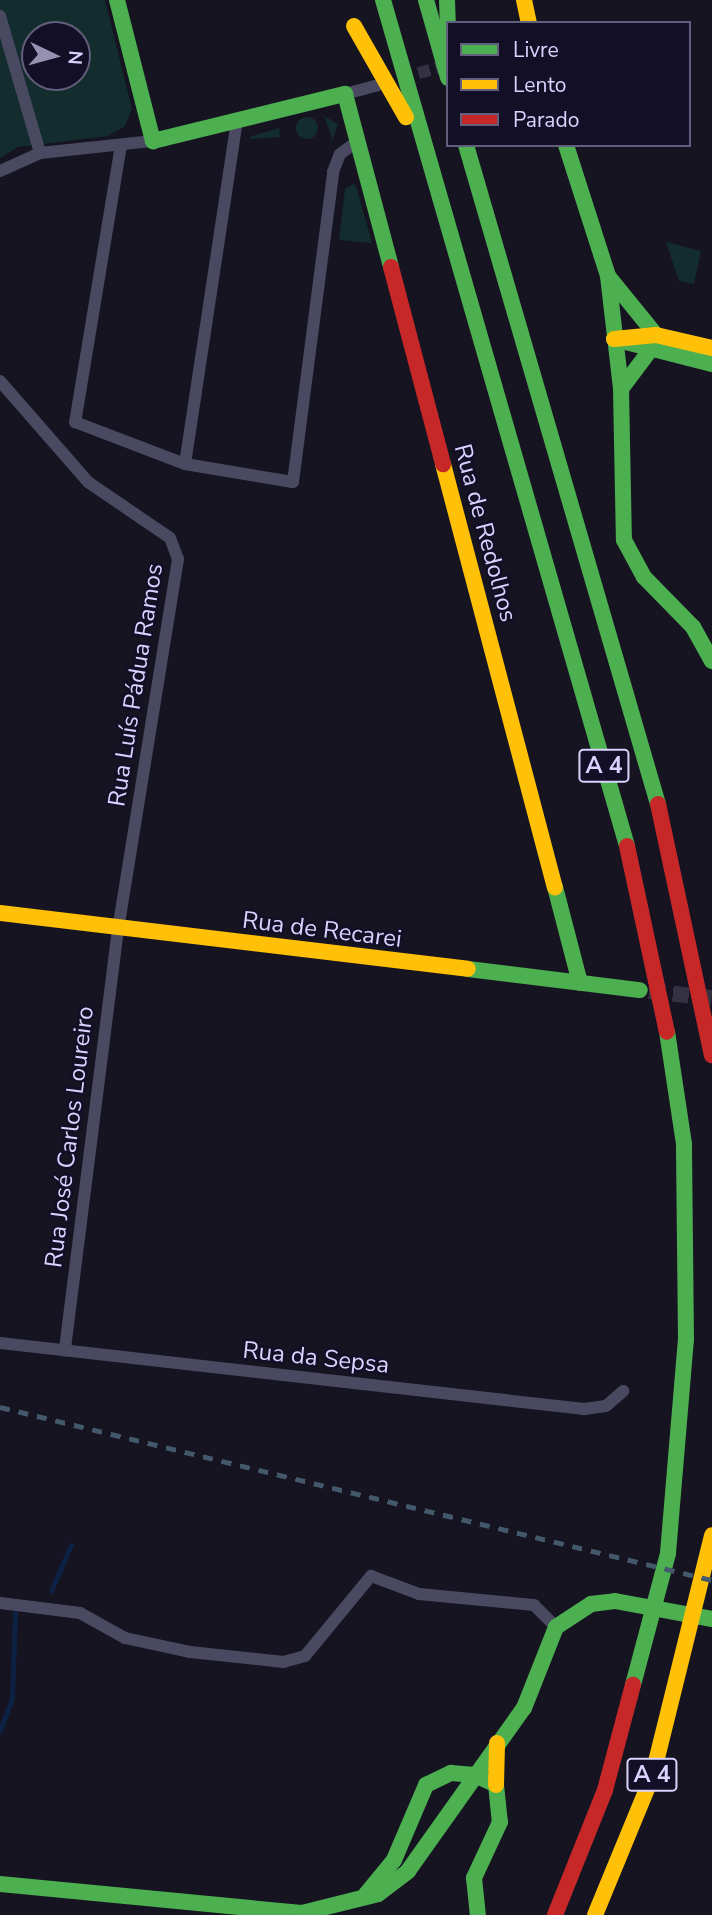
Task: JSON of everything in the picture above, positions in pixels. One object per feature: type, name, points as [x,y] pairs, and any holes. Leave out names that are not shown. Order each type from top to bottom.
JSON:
[{"type":"main road","points":[[117,0],[153,141],[236,126],[345,94]]},
{"type":"main road","name":"A 4","points":[[383,0],[630,857],[658,976],[687,1211],[683,1419],[668,1553],[651,1627],[605,1790],[556,1913]]},
{"type":"main road","points":[[426,0],[446,71]]},
{"type":"main road","points":[[447,0],[448,21]]},
{"type":"main road","points":[[524,0],[529,21]]},
{"type":"main road","points":[[354,26],[423,146]]},
{"type":"main road","name":"Rua de Redolhos","points":[[345,94],[580,983]]},
{"type":"main road","name":"A 4","points":[[467,147],[670,846],[712,1055]]},
{"type":"main road","points":[[567,147],[608,276],[621,389],[624,540],[645,577],[693,627],[712,661]]},
{"type":"main road","points":[[608,276],[653,342],[712,364]]},
{"type":"main road","points":[[614,339],[712,348]]},
{"type":"main road","points":[[621,389],[653,342]]},
{"type":"main road","name":"Rua de Recarei","points":[[0,913],[640,990]]},
{"type":"main road","name":"A 4","points":[[595,1915],[653,1774],[692,1630],[712,1535]]},
{"type":"main road","points":[[0,1884],[252,1911],[302,1913],[352,1902],[395,1884],[524,1708],[556,1627],[591,1605],[615,1601],[712,1619]]},
{"type":"main road","points":[[352,1902],[386,1874],[426,1785],[451,1773],[497,1744]]},
{"type":"main road","points":[[478,1915],[472,1893],[500,1822],[496,1785],[497,1744]]},
{"type":"main road","points":[[451,1773],[475,1774],[496,1785]]},
{"type":"street","points":[[0,16],[40,153]]},
{"type":"street","points":[[345,94],[378,85]]},
{"type":"street","points":[[185,464],[236,126]]},
{"type":"street","points":[[0,171],[40,153],[153,141]]},
{"type":"street","points":[[121,145],[75,422],[185,464],[293,482],[333,172],[340,154],[358,141]]},
{"type":"street","name":"Rua Luís Pádua Ramos","points":[[0,381],[65,457],[97,489],[164,532],[178,559],[118,929]]},
{"type":"street","name":"Rua José Carlos Loureiro","points":[[65,1351],[118,929]]},
{"type":"street","name":"Rua da Sepsa","points":[[0,1343],[584,1409],[606,1406],[623,1391]]},
{"type":"street","points":[[0,1603],[61,1608],[125,1638],[177,1649],[283,1662],[305,1656],[371,1576],[419,1594],[534,1605],[556,1627]]},
{"type":"green space","points":[[0,0],[105,0],[132,109],[124,127],[108,136],[18,147],[0,158]]},
{"type":"green space","points":[[324,116],[338,124],[331,145],[332,137]]},
{"type":"green space","points":[[303,117],[311,117],[318,124],[318,132],[311,139],[303,139],[296,132],[296,124]]},
{"type":"green space","points":[[279,128],[280,137],[249,139],[252,136]]},
{"type":"green space","points":[[353,184],[356,186],[372,243],[339,240],[345,189]]},
{"type":"green space","points":[[666,242],[701,251],[694,284],[679,281]]},
{"type":"waterway","points":[[51,1591],[71,1545]]},
{"type":"waterway","points":[[0,1731],[12,1698],[15,1613]]},
{"type":"tunnel","points":[[401,78],[446,66]]},
{"type":"tunnel","points":[[649,991],[712,998]]},
{"type":"railway","points":[[0,1407],[712,1580]]},
{"type":"traffic: fast","points":[[117,0],[153,141],[345,94],[391,267]]},
{"type":"traffic: fast","points":[[383,0],[627,846]]},
{"type":"traffic: fast","points":[[426,0],[446,71]]},
{"type":"traffic: fast","points":[[447,0],[448,21]]},
{"type":"traffic: fast","points":[[467,147],[658,804]]},
{"type":"traffic: fast","points":[[567,147],[608,276],[621,389],[624,540],[644,577],[693,627],[712,661]]},
{"type":"traffic: fast","points":[[608,276],[656,335]]},
{"type":"traffic: fast","points":[[614,339],[712,364]]},
{"type":"traffic: fast","points":[[621,389],[651,349]]},
{"type":"traffic: fast","points":[[555,887],[580,983]]},
{"type":"traffic: fast","points":[[468,969],[640,990]]},
{"type":"traffic: fast","points":[[633,1685],[668,1553],[686,1340],[684,1144],[667,1032]]},
{"type":"traffic: fast","points":[[0,1884],[302,1913],[378,1894],[408,1871],[524,1708],[556,1627],[591,1604],[615,1601],[712,1619]]},
{"type":"traffic: fast","points":[[366,1894],[394,1860],[426,1785],[451,1773],[475,1775]]},
{"type":"traffic: fast","points":[[475,1775],[496,1785],[500,1822],[474,1878],[478,1915]]},
{"type":"traffic: slow","points":[[524,0],[529,21]]},
{"type":"traffic: slow","points":[[354,26],[406,117]]},
{"type":"traffic: slow","points":[[614,339],[656,335],[712,348]]},
{"type":"traffic: slow","points":[[443,464],[555,887]]},
{"type":"traffic: slow","points":[[0,913],[468,969]]},
{"type":"traffic: slow","points":[[595,1915],[653,1774],[712,1535]]},
{"type":"traffic: slow","points":[[496,1785],[497,1743]]},
{"type":"traffic: jam","points":[[391,267],[443,464]]},
{"type":"traffic: jam","points":[[658,804],[712,1055]]},
{"type":"traffic: jam","points":[[627,846],[667,1032]]},
{"type":"traffic: jam","points":[[555,1915],[605,1790],[633,1685]]}]
